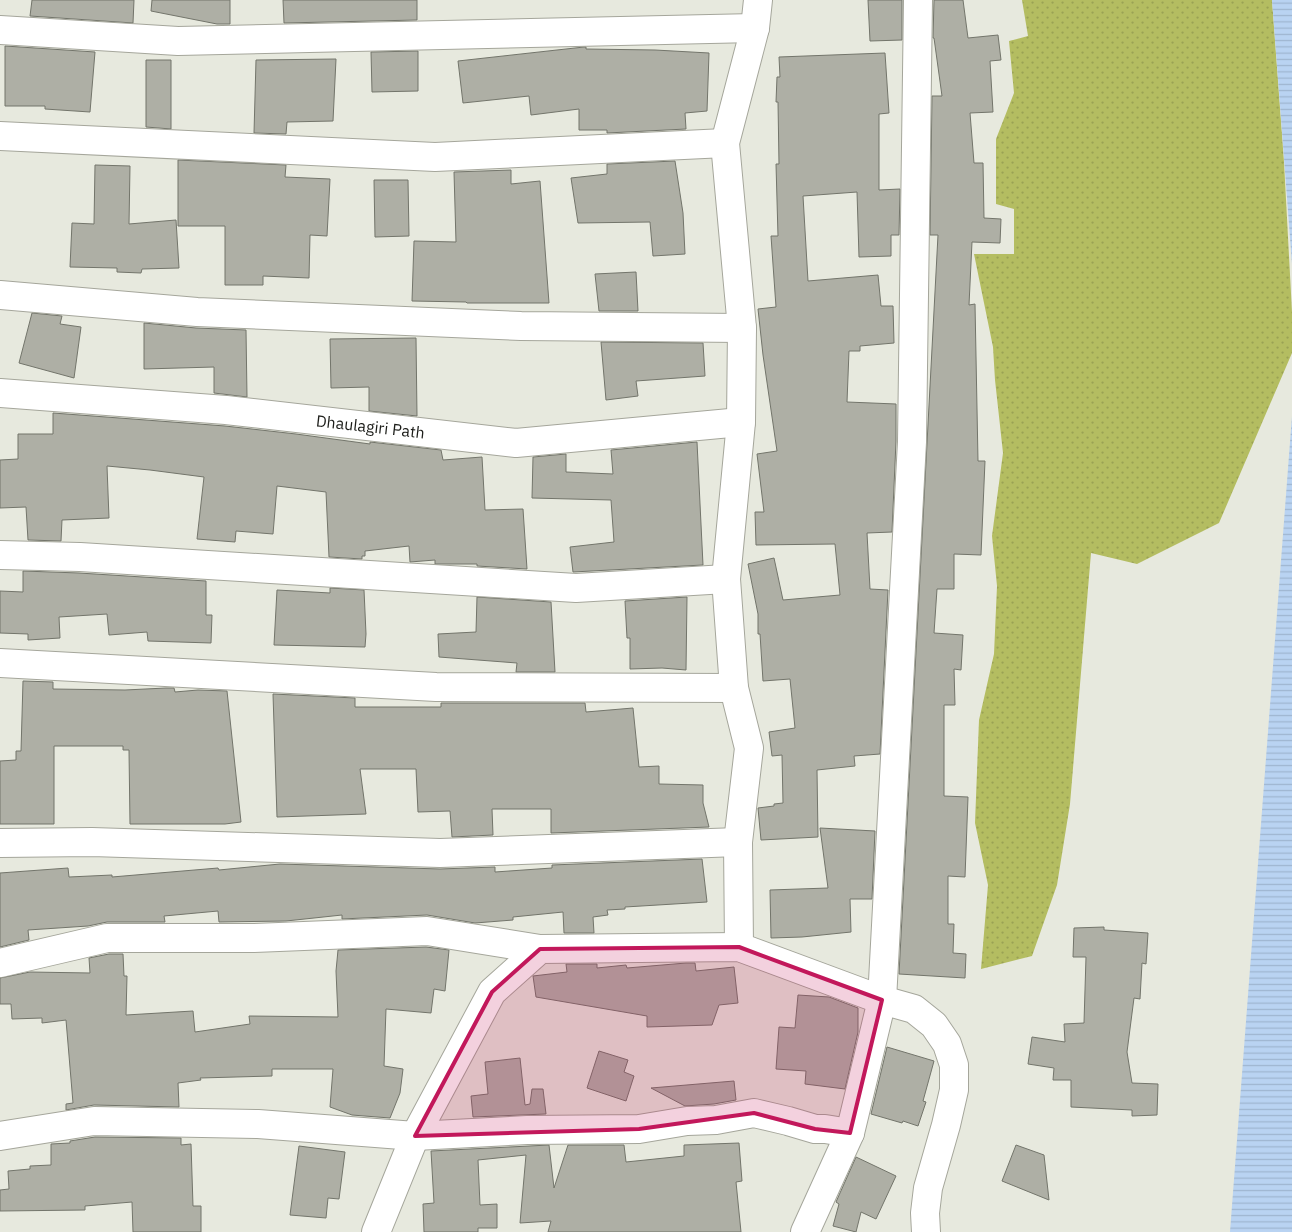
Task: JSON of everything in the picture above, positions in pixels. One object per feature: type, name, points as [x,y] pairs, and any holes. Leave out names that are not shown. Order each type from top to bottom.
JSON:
[{"type":"street","points":[[739,947],[738,842],[750,748],[734,688],[726,579],[741,422],[742,328],[726,143],[755,28],[758,0]]},
{"type":"street","points":[[804,1232],[850,1133],[882,1000],[912,442],[918,0]]},
{"type":"street","points":[[0,30],[178,41],[755,28]]},
{"type":"street","points":[[0,136],[435,157],[726,143]]},
{"type":"street","points":[[0,295],[197,312],[521,326],[742,328]]},
{"type":"street","name":"Dhaulagiri Path","points":[[0,393],[226,410],[516,443],[741,422]]},
{"type":"street","points":[[0,555],[80,557],[576,588],[726,579]]},
{"type":"street","points":[[0,663],[436,687],[734,688]]},
{"type":"street","points":[[0,843],[92,842],[440,853],[738,842]]},
{"type":"street","points":[[0,963],[107,938],[254,938],[427,931],[540,949],[739,947],[882,1000],[914,1009],[934,1025],[947,1044],[954,1065],[954,1090],[928,1188],[925,1213],[926,1232]]},
{"type":"street","points":[[376,1232],[415,1136],[492,992],[540,949]]},
{"type":"street","points":[[0,1136],[94,1121],[258,1124],[415,1136],[527,1130],[639,1130],[687,1121],[716,1120],[754,1113],[815,1129],[850,1133]]},
{"type":"highlighted area","points":[[739,947],[882,1000],[850,1133],[815,1129],[754,1113],[639,1129],[415,1136],[492,992],[540,949]]},
{"type":"green space","points":[[1022,0],[1272,0],[1284,162],[1292,312],[1292,353],[1219,523],[1137,564],[1091,553],[1070,804],[1057,885],[1032,956],[981,969],[988,885],[975,823],[979,720],[994,654],[997,586],[992,536],[1003,453],[993,347],[974,254],[1014,254],[1014,209],[996,204],[996,139],[1014,93],[1009,41],[1028,36]]},
{"type":"water","points":[[1272,0],[1292,0],[1292,264]]},
{"type":"water","points":[[1292,416],[1292,1232],[1230,1232]]},
{"type":"building","points":[[32,0],[134,0],[133,23],[30,16]]},
{"type":"building","points":[[152,0],[230,0],[230,24],[217,24],[151,11]]},
{"type":"building","points":[[283,0],[417,0],[417,20],[284,23]]},
{"type":"building","points":[[868,0],[902,0],[902,40],[870,41]]},
{"type":"building","points":[[934,0],[963,0],[968,38],[998,35],[1001,60],[990,61],[993,112],[970,113],[974,163],[983,163],[984,218],[1001,219],[1000,243],[972,242],[969,305],[975,304],[978,461],[985,461],[981,555],[954,554],[954,589],[937,589],[934,633],[963,635],[961,670],[954,669],[955,705],[944,705],[944,796],[968,797],[965,877],[948,876],[948,924],[954,924],[953,953],[966,954],[965,978],[899,974],[938,235],[930,235],[932,96],[942,96],[933,38]]},
{"type":"building","points":[[5,46],[95,52],[90,112],[45,109],[45,106],[5,106]]},
{"type":"building","points":[[586,47],[586,49],[709,53],[707,111],[685,113],[686,129],[607,133],[607,130],[579,130],[579,109],[531,115],[529,96],[463,103],[458,61]]},
{"type":"building","points":[[418,51],[418,91],[372,92],[371,52]]},
{"type":"building","points":[[885,53],[889,113],[879,114],[879,190],[900,189],[899,235],[891,235],[891,256],[859,257],[857,192],[803,196],[808,281],[878,275],[881,306],[893,306],[894,343],[860,346],[860,351],[849,351],[847,402],[896,404],[892,532],[867,533],[870,589],[888,590],[880,754],[854,756],[855,766],[817,770],[818,837],[761,840],[758,808],[783,803],[782,755],[772,756],[769,732],[795,728],[790,679],[763,681],[758,614],[748,564],[774,558],[783,600],[840,595],[835,544],[756,545],[755,512],[764,512],[757,454],[777,451],[758,309],[776,307],[771,236],[778,236],[776,164],[779,164],[778,102],[776,102],[777,77],[780,77],[779,57]]},
{"type":"building","points":[[336,59],[333,121],[287,122],[286,134],[254,133],[256,60]]},
{"type":"building","points":[[146,60],[171,60],[171,129],[146,127]]},
{"type":"building","points":[[178,160],[286,165],[285,177],[330,179],[327,236],[310,235],[309,278],[263,276],[263,285],[225,285],[225,226],[178,226]]},
{"type":"building","points":[[675,161],[683,213],[685,254],[653,256],[650,222],[578,223],[571,178],[607,174],[607,164]]},
{"type":"building","points":[[95,165],[130,166],[129,224],[176,220],[179,268],[142,269],[141,273],[117,272],[117,268],[70,267],[72,223],[94,224]]},
{"type":"building","points":[[511,170],[511,184],[540,181],[549,303],[412,301],[414,241],[456,242],[454,172]]},
{"type":"building","points":[[374,180],[408,180],[409,236],[375,237]]},
{"type":"building","points":[[636,272],[638,311],[599,311],[595,274]]},
{"type":"building","points":[[32,313],[62,316],[60,324],[81,327],[74,378],[19,363]]},
{"type":"building","points":[[144,323],[246,330],[247,397],[214,393],[214,367],[144,369]]},
{"type":"building","points":[[416,338],[417,416],[369,411],[369,387],[331,388],[330,339]]},
{"type":"building","points":[[601,342],[703,343],[705,376],[636,381],[638,396],[606,400]]},
{"type":"building","points":[[53,413],[225,426],[370,444],[370,442],[441,450],[443,460],[482,457],[485,510],[523,509],[527,569],[477,566],[477,564],[435,564],[435,560],[410,562],[409,546],[365,551],[365,556],[362,556],[362,559],[329,557],[326,492],[277,486],[273,534],[236,531],[235,542],[197,539],[204,477],[107,466],[109,518],[62,520],[61,541],[28,540],[26,507],[0,508],[0,460],[18,459],[18,434],[53,434]]},
{"type":"building","points":[[697,442],[703,565],[573,572],[570,547],[614,542],[611,500],[532,498],[533,457],[566,454],[566,472],[613,474],[611,450]]},
{"type":"building","points":[[23,571],[206,581],[206,615],[212,615],[211,643],[148,641],[147,632],[109,635],[107,614],[59,617],[60,638],[28,640],[28,634],[0,633],[0,591],[23,592]]},
{"type":"building","points":[[330,588],[364,590],[365,647],[274,645],[277,590],[330,593]]},
{"type":"building","points":[[477,597],[551,602],[555,672],[516,672],[517,663],[439,657],[438,634],[476,632]]},
{"type":"building","points":[[687,597],[686,670],[662,668],[630,669],[630,638],[627,638],[625,601]]},
{"type":"building","points":[[23,681],[53,682],[53,689],[125,690],[174,688],[175,692],[198,690],[227,691],[241,822],[225,824],[130,824],[129,750],[123,750],[123,746],[54,746],[54,824],[0,824],[0,761],[16,760],[16,751],[21,751]]},
{"type":"building","points":[[273,694],[355,698],[355,707],[441,707],[441,703],[585,703],[586,712],[633,708],[639,767],[659,766],[659,784],[703,785],[703,803],[709,827],[551,833],[551,809],[492,809],[493,835],[452,837],[450,811],[418,812],[416,769],[360,769],[366,814],[277,817]]},
{"type":"building","points":[[820,828],[875,831],[872,899],[850,899],[851,932],[771,938],[770,890],[828,888]]},
{"type":"building","points":[[702,859],[707,902],[625,907],[625,909],[607,910],[608,915],[593,917],[594,933],[564,933],[563,912],[513,917],[513,920],[475,923],[427,915],[342,919],[342,915],[286,921],[219,922],[218,911],[164,916],[165,922],[107,922],[88,926],[28,930],[29,940],[0,947],[0,873],[68,868],[69,877],[112,875],[112,877],[280,864],[440,869],[495,867],[495,872],[552,868],[552,865]]},
{"type":"building","points":[[1104,927],[1104,930],[1148,933],[1146,964],[1142,963],[1140,999],[1134,998],[1127,1052],[1132,1083],[1158,1084],[1157,1115],[1132,1116],[1132,1110],[1071,1107],[1071,1080],[1053,1080],[1054,1068],[1028,1064],[1032,1037],[1065,1042],[1064,1024],[1084,1023],[1086,957],[1073,957],[1074,928]]},
{"type":"building","points":[[426,947],[449,950],[445,991],[434,989],[431,1013],[386,1009],[384,1066],[403,1069],[400,1093],[390,1118],[352,1115],[330,1107],[333,1069],[272,1069],[272,1076],[200,1078],[201,1080],[178,1083],[179,1107],[94,1105],[66,1110],[66,1104],[73,1103],[66,1020],[42,1023],[42,1018],[12,1019],[11,1004],[0,1004],[0,978],[30,972],[90,973],[89,958],[109,954],[123,954],[124,976],[127,976],[126,1015],[193,1011],[195,1032],[250,1024],[249,1016],[338,1017],[336,971],[338,950]]},
{"type":"building","points":[[695,963],[696,971],[734,967],[738,1003],[719,1005],[712,1025],[647,1027],[647,1016],[536,997],[533,976],[567,972],[566,964],[597,964],[597,968],[626,965],[627,968]]},
{"type":"building","points":[[798,995],[829,997],[858,1008],[858,1032],[845,1089],[805,1084],[806,1071],[776,1069],[779,1027],[795,1028]]},
{"type":"building","points":[[887,1047],[934,1061],[923,1101],[926,1102],[918,1126],[871,1114]]},
{"type":"building","points":[[599,1051],[628,1060],[624,1072],[634,1076],[626,1101],[587,1088]]},
{"type":"building","points":[[520,1058],[525,1105],[530,1104],[532,1089],[543,1089],[546,1114],[473,1117],[471,1096],[488,1094],[485,1062]]},
{"type":"building","points":[[734,1081],[736,1100],[714,1104],[685,1106],[651,1088]]},
{"type":"building","points":[[95,1137],[181,1138],[181,1145],[191,1144],[193,1206],[201,1206],[201,1232],[133,1232],[132,1202],[85,1206],[85,1210],[0,1211],[0,1190],[9,1189],[8,1171],[30,1169],[30,1166],[51,1165],[51,1144],[70,1143],[70,1141]]},
{"type":"building","points":[[739,1143],[742,1181],[736,1182],[741,1232],[548,1232],[551,1221],[520,1223],[526,1155],[478,1160],[480,1205],[497,1204],[497,1228],[478,1228],[478,1232],[424,1232],[423,1204],[434,1203],[431,1151],[549,1145],[554,1188],[568,1145],[624,1145],[626,1162],[684,1156],[684,1145]]},
{"type":"building","points":[[1016,1145],[1044,1155],[1049,1200],[1002,1181]]},
{"type":"building","points":[[299,1146],[345,1152],[339,1199],[328,1198],[326,1218],[290,1215]]},
{"type":"building","points":[[856,1157],[896,1176],[876,1219],[861,1212],[856,1232],[833,1226],[839,1204],[836,1202]]}]
